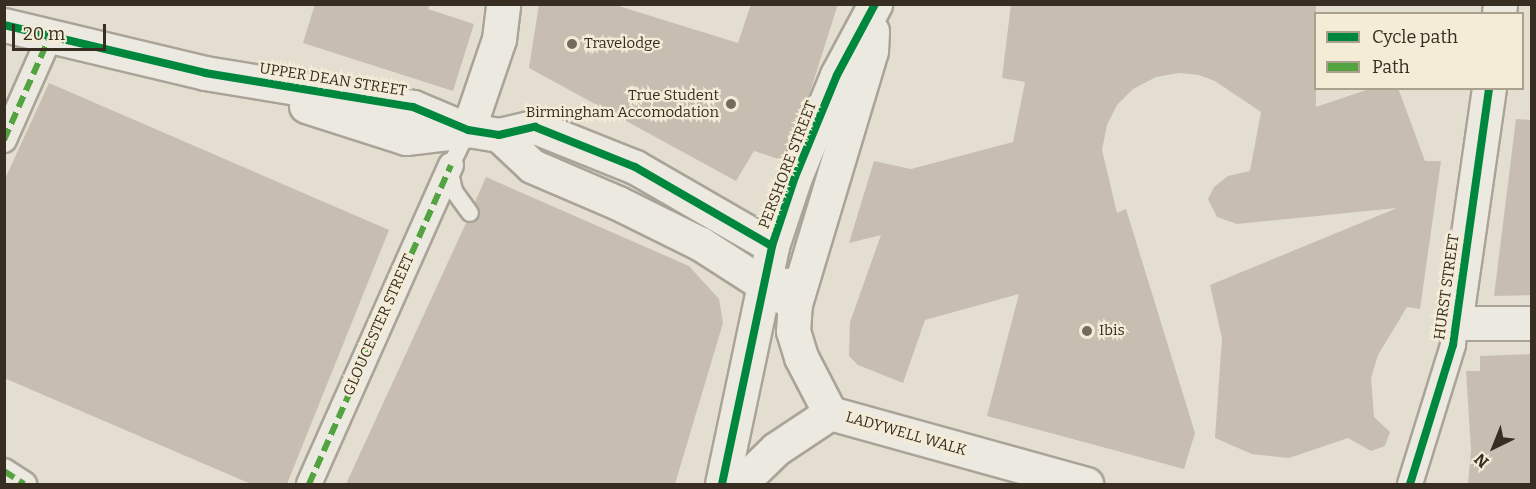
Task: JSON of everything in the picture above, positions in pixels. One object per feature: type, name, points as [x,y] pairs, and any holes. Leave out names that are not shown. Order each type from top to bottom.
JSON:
[{"type":"street","points":[[503,4],[484,133],[535,127],[635,167],[772,246]]},
{"type":"street","name":"PERSHORE STREET","points":[[722,484],[762,284],[772,246],[795,177],[837,75],[874,6]]},
{"type":"street","name":"PERSHORE STREET","points":[[795,304],[871,51],[874,6]]},
{"type":"street","name":"UPPER DEAN STREET","points":[[4,25],[205,73],[413,107],[484,133],[531,166],[618,203],[701,244],[795,304]]},
{"type":"street","points":[[4,140],[50,36]]},
{"type":"street","name":"HURST STREET","points":[[1410,484],[1454,345],[1455,323],[1489,90]]},
{"type":"street","name":"GLOUCESTER STREET","points":[[309,484],[450,167]]},
{"type":"street","name":"LADYWELL WALK","points":[[772,246],[795,304],[793,331],[801,357],[830,412],[1034,479],[1086,484]]},
{"type":"street","points":[[1455,323],[1532,323]]},
{"type":"street","points":[[740,484],[776,449],[830,412]]},
{"type":"street","points":[[4,471],[24,484]]},
{"type":"lane","points":[[470,213],[454,191],[450,167],[484,133]]},
{"type":"building","points":[[315,4],[430,4],[428,9],[474,24],[453,91],[303,43]]},
{"type":"building","name":"True Student Birmingham Accomodation","points":[[539,4],[612,4],[738,43],[751,4],[838,4],[811,89],[782,160],[754,151],[736,181],[529,68]]},
{"type":"building","points":[[1011,4],[1316,4],[1316,12],[1314,12],[1314,90],[1316,90],[1316,107],[1366,90],[1399,90],[1425,161],[1441,161],[1420,309],[1407,307],[1378,355],[1371,378],[1374,417],[1390,432],[1385,446],[1371,451],[1348,438],[1289,458],[1252,454],[1215,438],[1222,338],[1210,285],[1397,208],[1237,224],[1217,217],[1208,199],[1214,187],[1228,176],[1250,171],[1261,112],[1215,81],[1199,75],[1179,73],[1156,77],[1133,89],[1117,105],[1107,125],[1102,150],[1117,213],[1126,209],[1195,433],[1184,469],[987,416],[1019,294],[925,320],[903,383],[858,365],[849,356],[850,322],[881,235],[849,243],[874,161],[911,169],[1013,142],[1025,82],[1002,78]]},
{"type":"building","points":[[49,83],[389,230],[287,484],[251,484],[4,378],[4,181]]},
{"type":"building","points":[[1516,119],[1532,120],[1532,295],[1494,296]]},
{"type":"building","points":[[486,177],[689,266],[719,299],[723,323],[675,484],[346,484],[466,223],[479,218],[475,202]]},
{"type":"building","points":[[1532,354],[1532,484],[1468,484],[1471,450],[1466,371],[1480,371],[1480,356]]},
{"type":"marked path","points":[[4,140],[50,36]]},
{"type":"marked path","points":[[309,484],[451,165]]},
{"type":"marked path","points":[[4,471],[24,484]]},
{"type":"cycle path","points":[[722,484],[772,246],[795,177],[837,75],[875,4]]},
{"type":"cycle path","points":[[4,25],[205,73],[413,107],[468,130],[499,135],[535,127],[635,167],[772,246]]},
{"type":"cycle path","points":[[1410,484],[1453,345],[1489,90]]},
{"type":"place","name":"Travelodge","points":[[572,44]]},
{"type":"place","name":"True Student Birmingham Accomodation","points":[[731,104]]},
{"type":"place","name":"Ibis","points":[[1087,331]]}]
